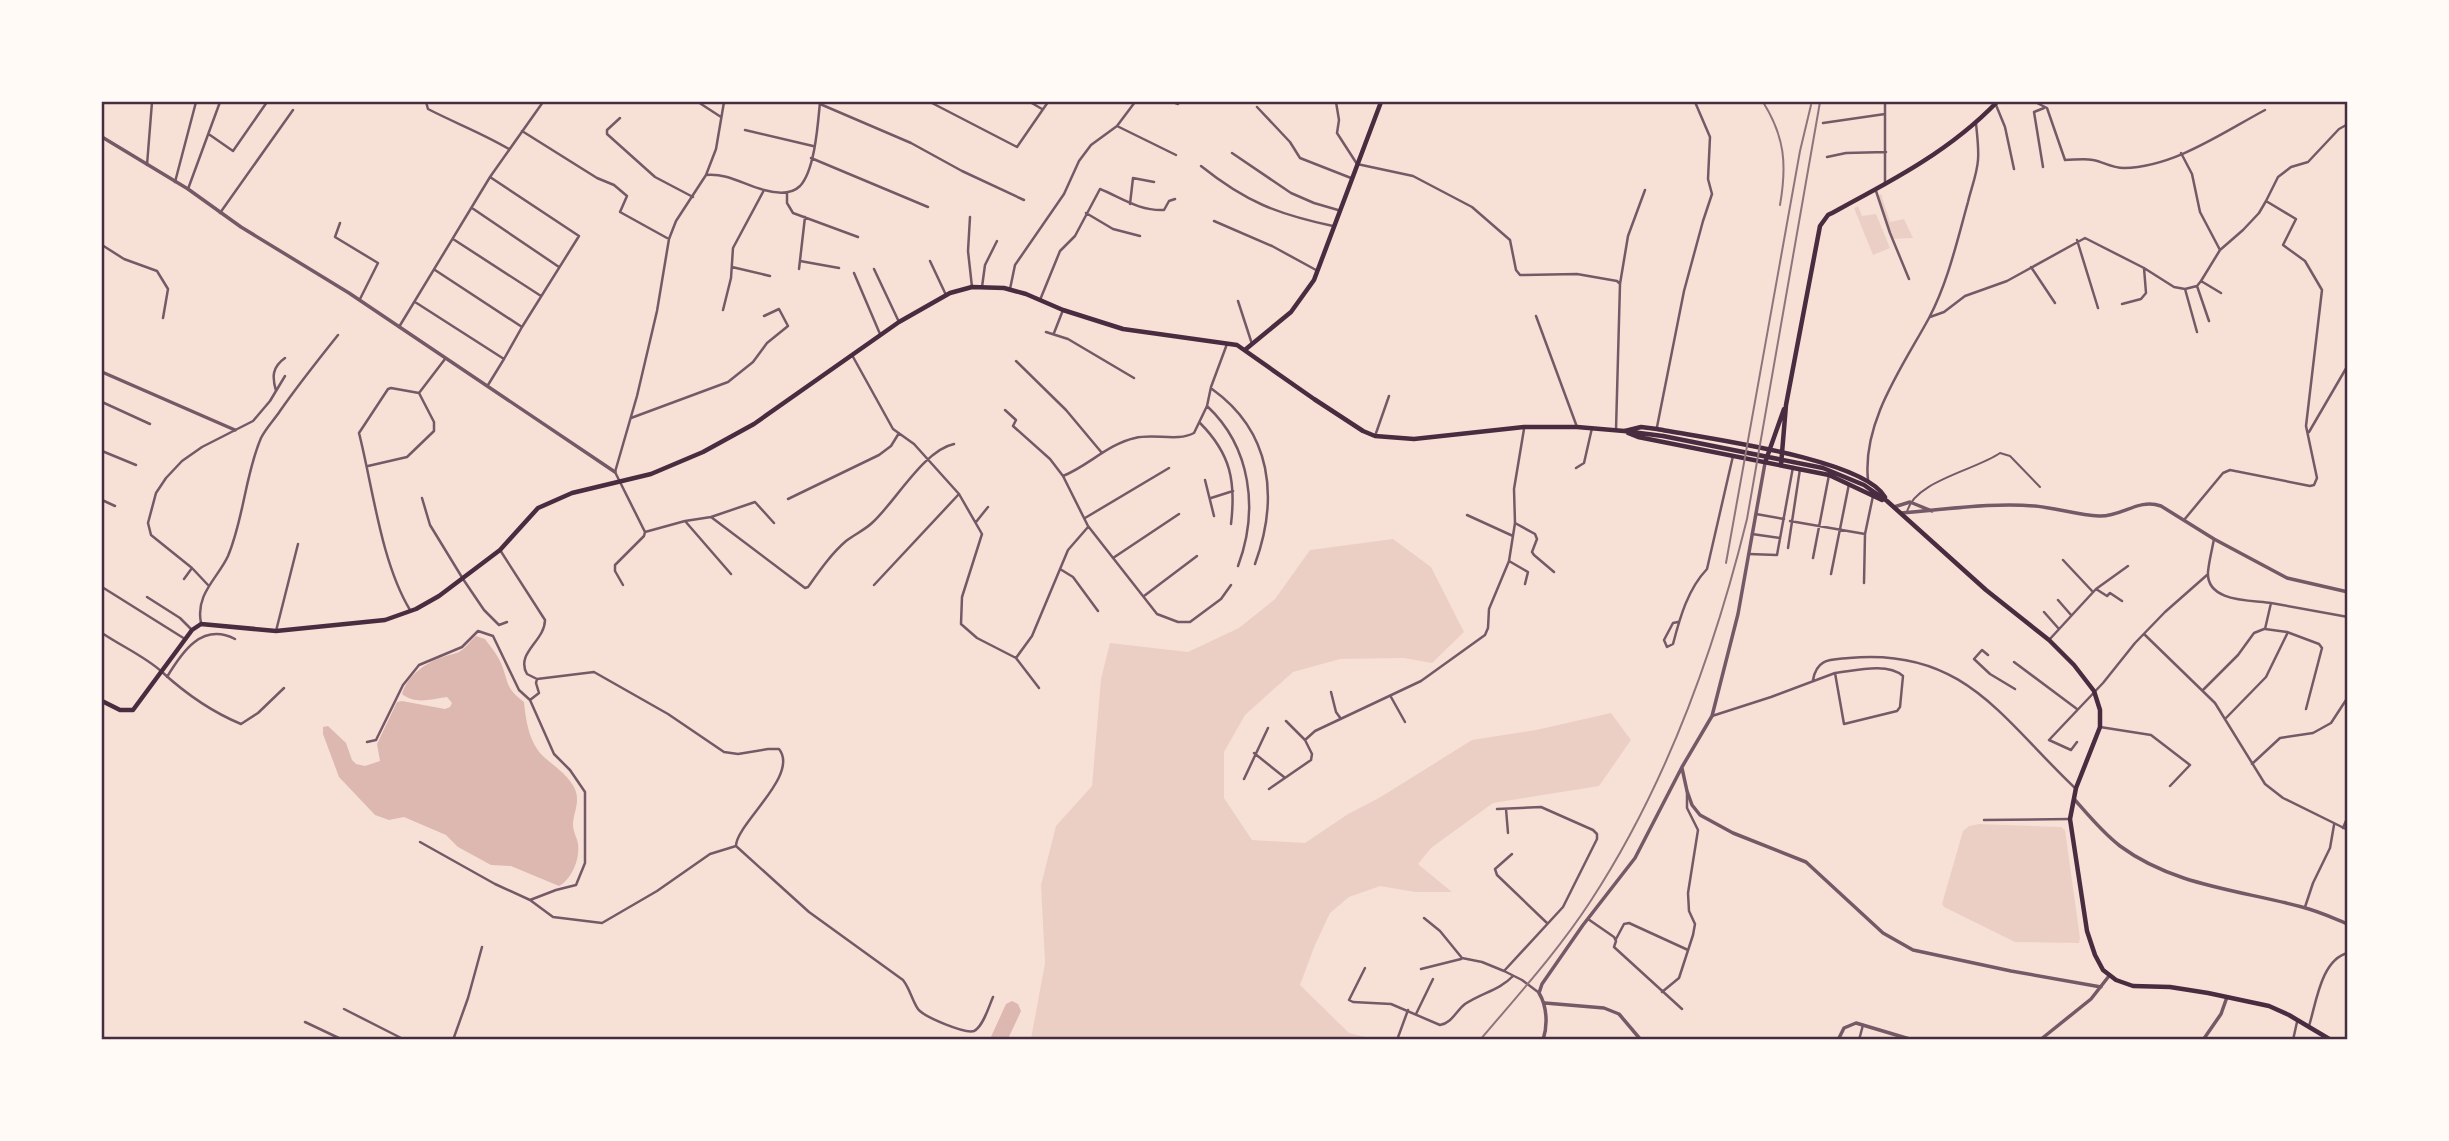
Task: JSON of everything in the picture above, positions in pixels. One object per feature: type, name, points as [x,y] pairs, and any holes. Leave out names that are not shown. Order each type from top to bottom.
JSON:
[{"type":"main road","points":[[1246,349],[1299,303],[1314,280],[1350,178],[1381,102]]},
{"type":"main road","points":[[1782,465],[1786,405],[1820,226],[1828,215],[1908,173],[1976,123],[1996,102]]},
{"type":"main road","points":[[102,701],[120,710],[133,710],[192,630],[201,624],[276,631],[385,620],[410,611],[439,596],[500,550],[538,508],[572,494],[621,482],[679,463],[728,440],[898,322],[946,295],[972,287],[1010,289],[1063,310],[1123,329],[1228,343],[1246,349],[1314,399],[1375,436],[1414,439],[1524,427],[1616,430],[1823,468],[1859,482],[1887,501],[1986,590],[2049,640],[2080,671],[2094,691],[2100,709],[2100,727],[2076,788],[2070,819],[2087,931],[2099,964],[2109,976],[2133,986],[2170,987],[2269,1006],[2331,1040]]},
{"type":"main road","points":[[1766,462],[1786,405]]},
{"type":"main road","points":[[1624,431],[1641,427],[1657,429],[1841,467],[1868,480],[1880,489],[1887,501]]},
{"type":"main road","points":[[1624,431],[1638,437],[1829,475],[1887,501]]},
{"type":"street","points":[[148,165],[152,102]]},
{"type":"street","points":[[175,182],[196,102]]},
{"type":"street","points":[[188,189],[220,102]]},
{"type":"street","points":[[208,134],[233,150],[267,102]]},
{"type":"street","points":[[426,102],[428,108],[509,149]]},
{"type":"street","points":[[399,327],[490,177],[542,102]]},
{"type":"street","points":[[698,102],[723,118]]},
{"type":"street","points":[[615,472],[657,311],[669,239],[676,221],[706,176],[716,149],[724,102]]},
{"type":"street","points":[[930,102],[1017,148],[1048,102]]},
{"type":"street","points":[[1030,102],[1042,109]]},
{"type":"street","points":[[1010,289],[1015,265],[1064,194],[1079,161],[1091,145],[1117,125],[1135,102]]},
{"type":"street","points":[[1173,102],[1178,104]]},
{"type":"street","points":[[1336,102],[1339,120],[1337,133],[1357,164],[1413,176],[1472,207],[1510,240],[1516,270],[1520,275],[1577,274],[1620,284]]},
{"type":"street","points":[[1657,429],[1684,291],[1712,194],[1709,179],[1710,137],[1695,102]]},
{"type":"street","points":[[1885,102],[1885,185]]},
{"type":"street","points":[[1996,102],[2006,127],[2014,169]]},
{"type":"street","points":[[2035,102],[2045,107],[2065,160],[2089,159],[2111,168],[2128,168],[2157,162],[2181,153],[2265,110]]},
{"type":"street","points":[[706,176],[716,174],[764,190],[787,193],[800,186],[814,146],[820,103],[911,143],[1024,200]]},
{"type":"street","points":[[1257,107],[1290,142],[1300,158],[1350,178]]},
{"type":"street","points":[[2043,167],[2034,112],[2045,107]]},
{"type":"street","points":[[220,213],[293,110]]},
{"type":"street","points":[[1823,123],[1885,114]]},
{"type":"street","points":[[620,118],[607,130],[607,134],[655,177],[693,197]]},
{"type":"street","points":[[1868,480],[1877,420],[1892,384],[1930,317],[1953,260],[1978,162],[1976,123]]},
{"type":"street","points":[[1930,317],[1944,312],[1965,296],[2007,281],[2084,238],[2144,268],[2174,287],[2185,289],[2197,286],[2220,250],[2259,213],[2278,177],[2291,167],[2308,162],[2347,124]]},
{"type":"street","points":[[1117,125],[1176,155]]},
{"type":"street","points":[[745,130],[814,146]]},
{"type":"street","points":[[522,131],[597,178],[614,185],[627,196],[620,212],[669,239]]},
{"type":"street","points":[[102,136],[359,300],[615,472],[645,531],[645,536],[615,565],[615,571],[623,585]]},
{"type":"street","points":[[1827,157],[1846,153],[1886,152]]},
{"type":"street","points":[[1232,153],[1291,193],[1338,211]]},
{"type":"street","points":[[2181,153],[2192,174],[2200,212],[2220,250]]},
{"type":"street","points":[[811,158],[928,207]]},
{"type":"street","points":[[1201,166],[1229,189],[1261,206],[1293,218],[1333,226]]},
{"type":"street","points":[[487,386],[579,236],[490,177]]},
{"type":"street","points":[[1130,204],[1133,178],[1154,182]]},
{"type":"street","points":[[1040,300],[1059,251],[1075,236],[1098,190],[1102,189],[1130,204],[1149,210],[1164,210],[1169,201],[1175,200]]},
{"type":"street","points":[[723,310],[731,278],[733,248],[764,190]]},
{"type":"street","points":[[1616,430],[1620,284],[1628,236],[1645,190]]},
{"type":"street","points":[[1875,190],[1909,279]]},
{"type":"street","points":[[787,193],[787,203],[793,213],[858,237]]},
{"type":"street","points":[[2184,520],[2222,473],[2230,470],[2314,485],[2317,478],[2306,426],[2322,290],[2305,261],[2283,245],[2296,219],[2266,201]]},
{"type":"street","points":[[472,208],[559,267]]},
{"type":"street","points":[[1086,213],[1113,229],[1140,236]]},
{"type":"street","points":[[799,269],[806,217]]},
{"type":"street","points":[[970,217],[968,250],[972,287]]},
{"type":"street","points":[[1214,221],[1272,246],[1316,270]]},
{"type":"street","points":[[340,223],[335,237],[377,263],[359,300]]},
{"type":"street","points":[[453,239],[541,296]]},
{"type":"street","points":[[2077,240],[2098,308]]},
{"type":"street","points":[[982,288],[985,265],[997,241]]},
{"type":"street","points":[[102,245],[124,259],[157,271],[168,289],[163,318]]},
{"type":"street","points":[[800,261],[839,268]]},
{"type":"street","points":[[930,261],[946,295]]},
{"type":"street","points":[[731,267],[770,276]]},
{"type":"street","points":[[2031,267],[2055,303]]},
{"type":"street","points":[[2122,304],[2141,299],[2146,293],[2144,268]]},
{"type":"street","points":[[874,269],[898,322]]},
{"type":"street","points":[[435,271],[523,327]]},
{"type":"street","points":[[854,273],[881,335]]},
{"type":"street","points":[[2201,281],[2221,293]]},
{"type":"street","points":[[2197,286],[2209,321]]},
{"type":"street","points":[[2185,289],[2196,332]]},
{"type":"street","points":[[1238,301],[1252,344]]},
{"type":"street","points":[[415,302],[504,359]]},
{"type":"street","points":[[631,418],[728,382],[753,362],[767,343],[786,330],[788,326],[779,309],[764,316]]},
{"type":"street","points":[[1054,334],[1063,310]]},
{"type":"street","points":[[1536,316],[1577,427]]},
{"type":"street","points":[[1046,332],[1068,338],[1134,378]]},
{"type":"street","points":[[201,624],[199,615],[208,584],[227,558],[262,436],[338,335]]},
{"type":"street","points":[[1063,476],[1119,443],[1154,435],[1188,437],[1194,433],[1207,406],[1210,387],[1228,343]]},
{"type":"street","points":[[852,355],[888,422],[914,444],[959,494],[982,534],[962,597],[961,624],[977,638],[1016,658],[1039,688]]},
{"type":"street","points":[[276,391],[272,377],[276,363],[285,358]]},
{"type":"street","points":[[419,393],[445,359]]},
{"type":"street","points":[[1016,361],[1066,410],[1102,453]]},
{"type":"street","points":[[2308,433],[2347,365]]},
{"type":"street","points":[[102,372],[235,430]]},
{"type":"street","points":[[208,584],[151,535],[148,523],[156,493],[182,461],[202,447],[253,421],[285,376]]},
{"type":"street","points":[[1210,387],[1238,411],[1253,435],[1264,462],[1269,486],[1269,519],[1255,564]]},
{"type":"street","points":[[410,611],[383,538],[359,433],[391,388],[419,393]]},
{"type":"street","points":[[368,466],[407,457],[434,431],[434,422],[419,393]]},
{"type":"street","points":[[1375,436],[1389,396]]},
{"type":"street","points":[[102,402],[150,424]]},
{"type":"street","points":[[1207,406],[1224,422],[1241,454],[1250,496],[1248,525],[1238,566]]},
{"type":"street","points":[[1005,410],[1016,420],[1013,426],[1015,429],[1051,459],[1063,476],[1088,526],[1157,614],[1178,622],[1190,622],[1221,599],[1231,585]]},
{"type":"street","points":[[1200,423],[1218,441],[1231,476],[1231,524]]},
{"type":"street","points":[[1306,740],[1315,731],[1421,681],[1485,635],[1489,609],[1509,561],[1515,523],[1514,489],[1524,427]]},
{"type":"street","points":[[1576,468],[1584,463],[1592,428]]},
{"type":"street","points":[[788,499],[879,454],[891,446],[899,433]]},
{"type":"street","points":[[711,517],[808,587],[827,559],[846,541],[873,522],[943,446],[954,444]]},
{"type":"street","points":[[102,451],[136,465]]},
{"type":"street","points":[[1678,622],[1675,621],[1664,640],[1667,647],[1673,644],[1678,622],[1695,582],[1707,569],[1733,456]]},
{"type":"street","points":[[1539,993],[1542,984],[1588,919],[1635,858],[1712,716],[1734,631],[1766,462]]},
{"type":"street","points":[[1084,519],[1169,468]]},
{"type":"street","points":[[1749,554],[1776,557],[1796,468]]},
{"type":"street","points":[[1788,548],[1796,468]]},
{"type":"street","points":[[1813,558],[1829,475]]},
{"type":"street","points":[[1205,480],[1214,516]]},
{"type":"street","points":[[1831,573],[1849,483]]},
{"type":"street","points":[[1211,498],[1233,491]]},
{"type":"street","points":[[874,585],[959,494]]},
{"type":"street","points":[[1864,583],[1865,534],[1872,496]]},
{"type":"street","points":[[422,498],[430,525],[484,610],[499,625],[507,622]]},
{"type":"street","points":[[102,500],[116,506]]},
{"type":"street","points":[[645,531],[711,517],[755,502],[775,523]]},
{"type":"street","points":[[1894,507],[1910,502],[1934,511]]},
{"type":"street","points":[[1900,513],[2027,506],[2101,516],[2112,515],[2141,503],[2152,503],[2287,578],[2347,592]]},
{"type":"street","points":[[976,522],[988,507]]},
{"type":"street","points":[[1113,558],[1179,514]]},
{"type":"street","points":[[1756,514],[1784,519]]},
{"type":"street","points":[[1467,515],[1513,536]]},
{"type":"street","points":[[685,521],[731,574]]},
{"type":"street","points":[[1790,521],[1865,534]]},
{"type":"street","points":[[1515,523],[1535,534],[1537,539],[1532,552],[1554,572]]},
{"type":"street","points":[[1016,658],[1032,636],[1068,550],[1088,526]]},
{"type":"street","points":[[1752,534],[1780,538]]},
{"type":"street","points":[[2077,742],[2071,750],[2049,740],[2165,611],[2207,575],[2214,539]]},
{"type":"street","points":[[276,631],[298,544]]},
{"type":"street","points":[[500,550],[545,620],[542,633],[526,653],[524,662],[527,674],[537,679],[594,672],[668,714],[724,752],[738,754],[779,749],[783,754],[784,761],[777,781],[760,809],[738,835],[736,846]]},
{"type":"street","points":[[1142,597],[1197,556]]},
{"type":"street","points":[[2063,560],[2095,590],[2107,596],[2110,593],[2122,601]]},
{"type":"street","points":[[1509,561],[1528,572],[1525,584]]},
{"type":"street","points":[[2049,640],[2095,590],[2128,566]]},
{"type":"street","points":[[184,579],[192,568]]},
{"type":"street","points":[[1060,569],[1073,577],[1098,611]]},
{"type":"street","points":[[2207,575],[2218,594],[2347,617]]},
{"type":"street","points":[[102,587],[185,639]]},
{"type":"street","points":[[147,597],[180,618],[192,630]]},
{"type":"street","points":[[2058,600],[2071,615]]},
{"type":"street","points":[[2264,629],[2271,603]]},
{"type":"street","points":[[2044,612],[2059,629]]},
{"type":"street","points":[[2203,690],[2238,655],[2254,633],[2264,629],[2287,632],[2319,644],[2322,649],[2306,709]]},
{"type":"street","points":[[367,742],[376,740],[403,685],[419,665],[462,647],[478,631],[493,636],[519,690],[530,700],[554,754],[570,770],[585,792],[585,863],[576,885],[530,900]]},
{"type":"street","points":[[2226,718],[2266,677],[2287,632]]},
{"type":"street","points":[[102,633],[162,671],[176,686],[241,724],[258,713],[284,688]]},
{"type":"street","points":[[167,677],[179,657],[195,640],[209,634],[223,633],[235,639]]},
{"type":"street","points":[[2144,634],[2203,690],[2226,718],[2265,784],[2283,798],[2345,829],[2347,816]]},
{"type":"street","points":[[1988,655],[1982,650],[1974,659],[1990,674],[2015,689]]},
{"type":"street","points":[[1813,680],[1815,669],[1821,663],[1872,656],[1899,658],[1942,670],[1967,683],[1991,701],[2076,788]]},
{"type":"street","points":[[2014,662],[2077,709]]},
{"type":"street","points":[[1712,716],[1835,673],[1875,668],[1897,671],[1903,676],[1900,707],[1897,711],[1844,724],[1835,673]]},
{"type":"street","points":[[530,700],[539,693],[537,679]]},
{"type":"street","points":[[1332,692],[1336,712],[1341,719]]},
{"type":"street","points":[[1391,696],[1405,722]]},
{"type":"street","points":[[2252,764],[2280,738],[2312,733],[2331,723],[2347,697]]},
{"type":"street","points":[[1269,789],[1311,760],[1312,754],[1306,740],[1286,721]]},
{"type":"street","points":[[2100,727],[2151,735],[2190,765],[2171,786]]},
{"type":"street","points":[[1244,779],[1268,728]]},
{"type":"street","points":[[1254,753],[1284,777]]},
{"type":"street","points":[[1682,767],[1692,805],[1700,815],[1733,833],[1806,862],[1883,933],[1913,950],[2101,987]]},
{"type":"street","points":[[1662,992],[1679,978],[1695,924],[1689,911],[1688,893],[1699,838],[1687,808],[1687,791]]},
{"type":"street","points":[[2073,799],[2122,847],[2166,872],[2193,883],[2305,907],[2347,924]]},
{"type":"street","points":[[1497,809],[1541,807],[1597,834],[1563,907],[1504,971]]},
{"type":"street","points":[[1506,809],[1507,833]]},
{"type":"street","points":[[1984,820],[2070,819]]},
{"type":"street","points":[[2305,907],[2313,883],[2330,849],[2334,824]]},
{"type":"street","points":[[420,842],[495,884],[530,900],[553,917],[603,923],[657,891],[710,854],[736,846]]},
{"type":"street","points":[[736,846],[809,912],[903,980],[916,1007],[928,1017],[965,1031],[973,1031],[978,1028],[993,997]]},
{"type":"street","points":[[1512,854],[1495,869],[1497,875],[1548,924]]},
{"type":"street","points":[[1424,918],[1440,930],[1462,958]]},
{"type":"street","points":[[1588,919],[1616,939]]},
{"type":"street","points":[[1682,1009],[1614,947],[1624,924],[1629,923],[1688,950]]},
{"type":"street","points":[[453,1040],[482,947]]},
{"type":"street","points":[[2309,1026],[2325,974],[2336,959],[2347,953]]},
{"type":"street","points":[[1421,969],[1462,958],[1482,962],[1525,982],[1539,993],[1545,1003],[1546,1024],[1543,1040]]},
{"type":"street","points":[[1365,968],[1349,1000],[1391,1004],[1440,1025],[1448,1024],[1463,1006],[1505,985],[1513,976]]},
{"type":"street","points":[[2040,1040],[2078,1010],[2109,976]]},
{"type":"street","points":[[1416,1014],[1433,979]]},
{"type":"street","points":[[2203,1040],[2221,1014],[2227,997]]},
{"type":"street","points":[[1545,1003],[1604,1008],[1619,1014],[1641,1040]]},
{"type":"street","points":[[344,1009],[405,1040]]},
{"type":"street","points":[[1397,1040],[1408,1010]]},
{"type":"street","points":[[2293,1040],[2298,1020]]},
{"type":"street","points":[[305,1022],[343,1040]]},
{"type":"street","points":[[1838,1040],[1844,1028],[1856,1023],[1913,1040]]},
{"type":"street","points":[[1858,1040],[1863,1025]]},
{"type":"lane","points":[[1907,513],[1910,502],[1943,479],[1977,466],[2000,453],[2010,456],[2040,487]]},
{"type":"shaded area","points":[[1881,194],[1890,222],[1904,219],[1913,238],[1892,239],[1878,196]]},
{"type":"shaded area","points":[[1858,206],[1862,216],[1876,214],[1890,248],[1873,255],[1854,208]]},
{"type":"shaded area","points":[[1393,539],[1431,567],[1464,632],[1432,663],[1404,658],[1340,659],[1293,672],[1245,715],[1224,752],[1224,798],[1252,840],[1305,843],[1348,814],[1379,798],[1472,740],[1536,730],[1611,713],[1631,740],[1599,786],[1493,803],[1431,848],[1418,864],[1452,892],[1415,892],[1380,886],[1349,897],[1330,913],[1300,985],[1349,1033],[1373,1039],[1031,1039],[1045,963],[1041,885],[1056,826],[1092,786],[1101,679],[1110,643],[1188,652],[1239,628],[1275,599],[1310,550]]},
{"type":"shaded area","points":[[476,636],[485,639],[493,650],[501,663],[510,689],[524,702],[527,724],[535,745],[544,757],[568,778],[576,792],[573,824],[578,856],[571,874],[559,886],[511,866],[491,865],[458,847],[446,835],[404,817],[389,820],[375,815],[339,777],[323,734],[323,727],[328,726],[346,743],[356,764],[365,766],[380,761],[377,744],[397,702],[445,709],[452,703],[447,697],[424,700],[407,697],[402,694],[408,681],[430,663],[457,653]]},
{"type":"shaded area","points":[[1979,824],[2061,827],[2065,830],[2079,943],[2015,942],[1944,907],[1942,904],[1963,831],[1969,826]]},
{"type":"shaded area","points":[[1012,1001],[1018,1004],[1021,1011],[1008,1039],[990,1039],[1006,1004]]},
{"type":"railway","points":[[1763,102],[1780,139],[1783,164],[1780,205]]},
{"type":"railway","points":[[1480,1040],[1565,938],[1617,858],[1664,765],[1703,668],[1747,519],[1820,102]]},
{"type":"railway","points":[[1726,563],[1800,151],[1811,105]]}]
